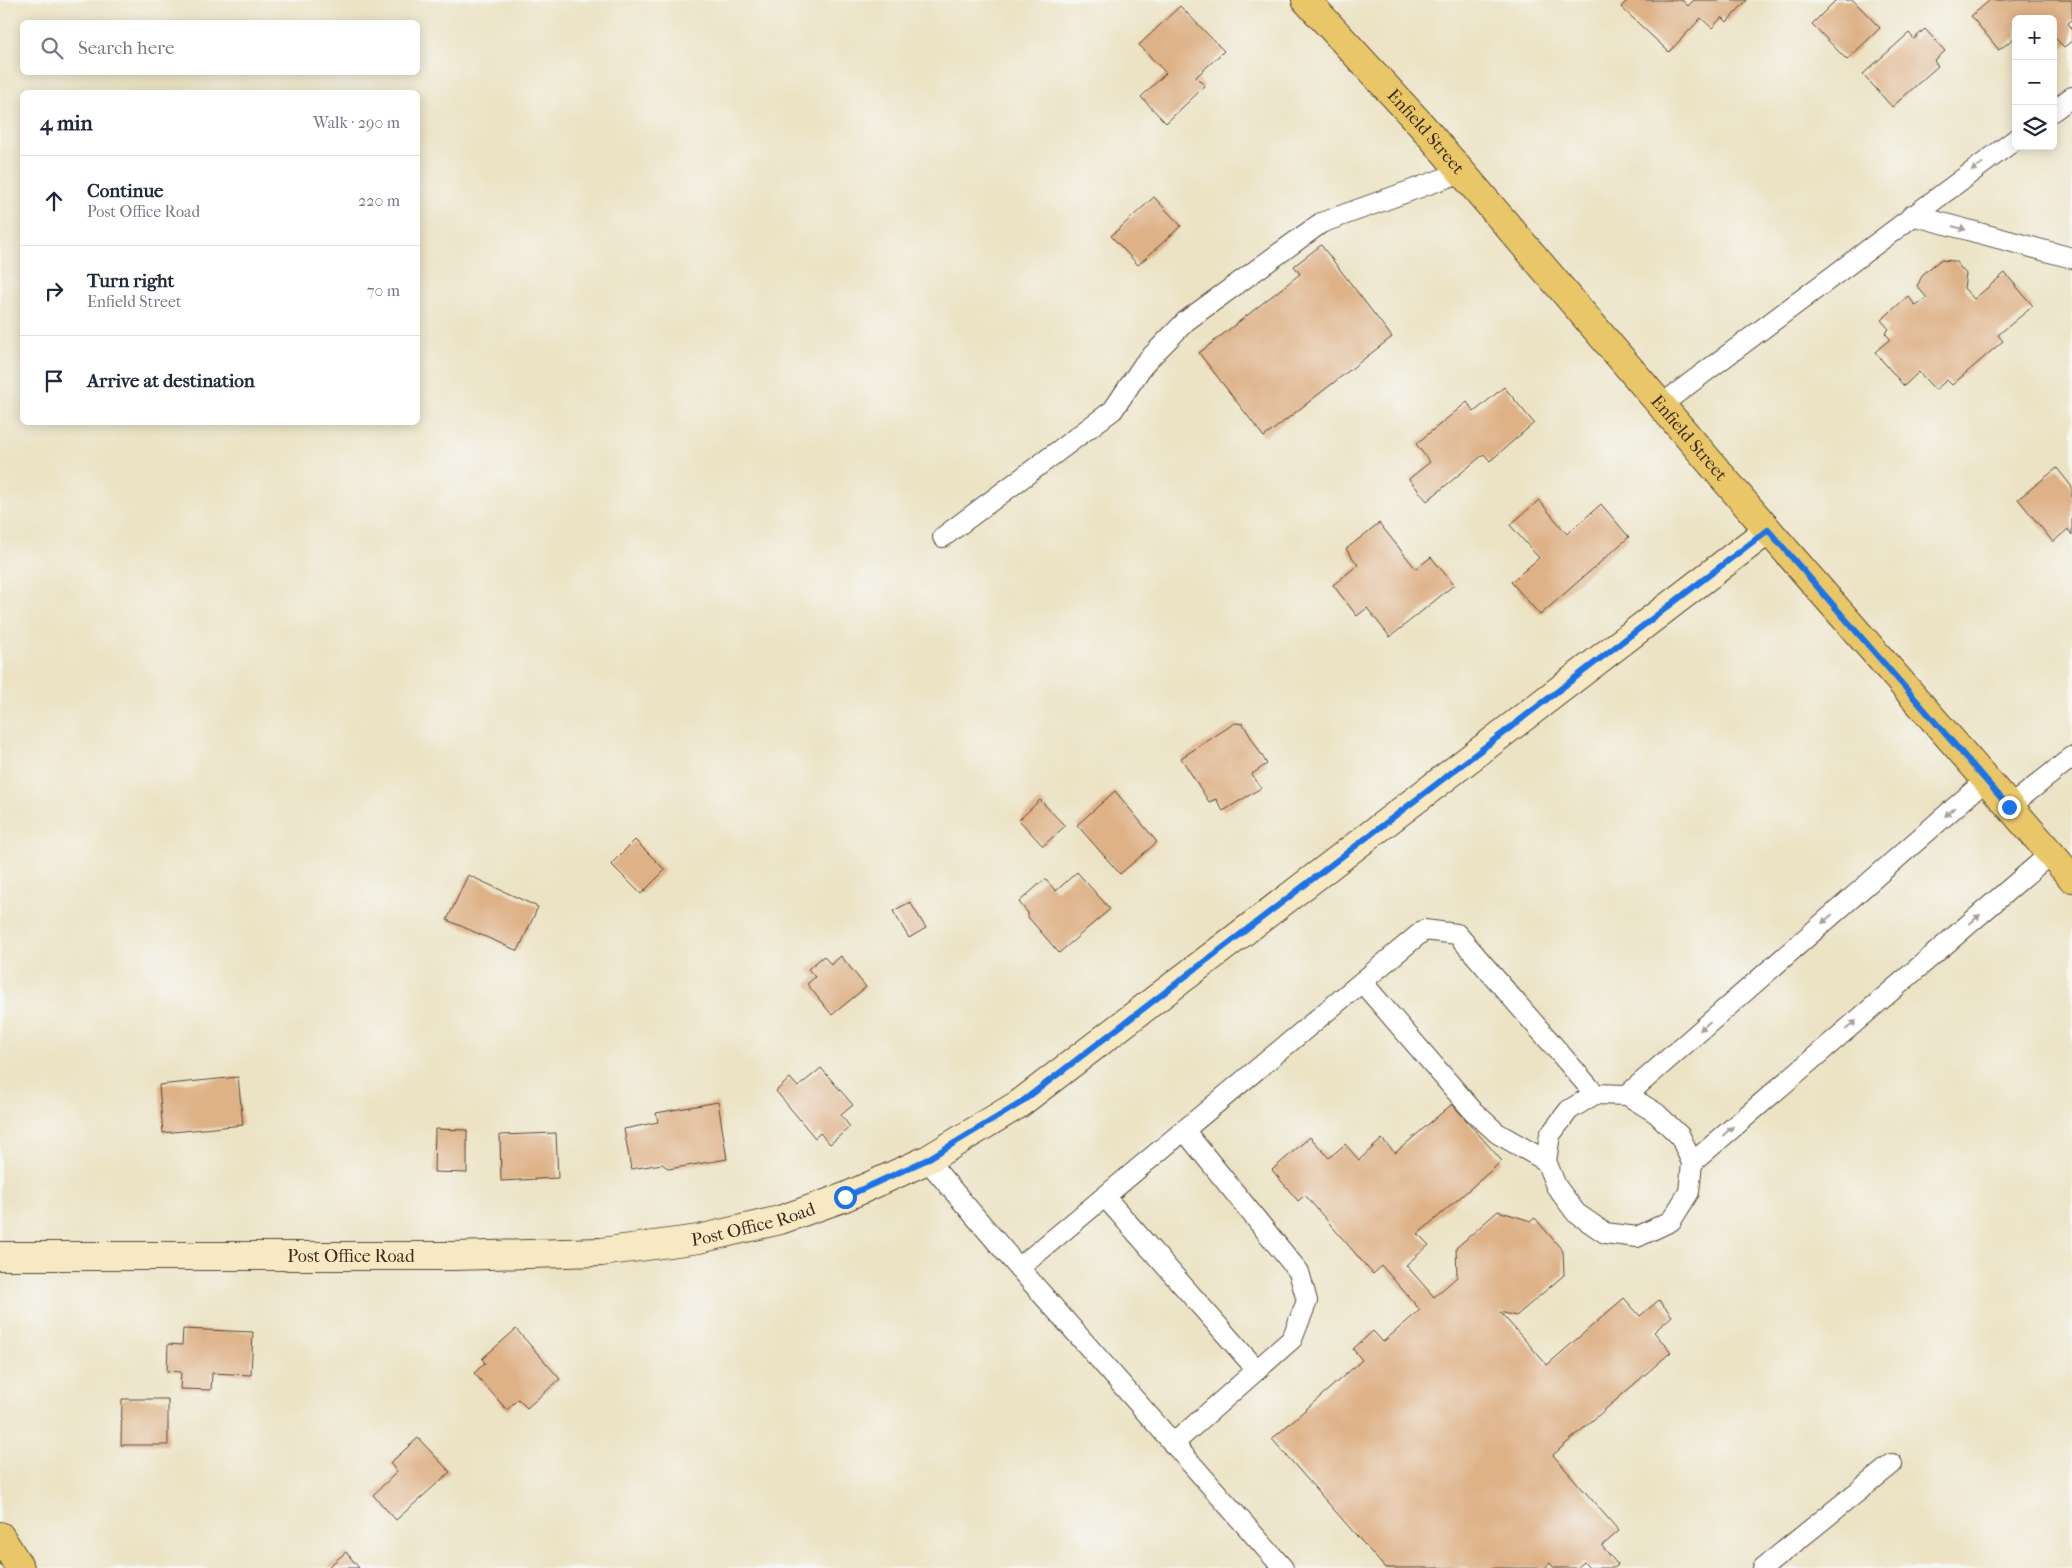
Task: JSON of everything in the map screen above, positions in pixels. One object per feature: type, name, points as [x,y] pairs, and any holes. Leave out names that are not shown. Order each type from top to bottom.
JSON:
[{"type":"main road","name":"Enfield Street","points":[[1306,0],[1462,172],[1768,530],[2072,878]]},
{"type":"main road","points":[[0,1536],[20,1568]]},
{"type":"street","name":"Post Office Road","points":[[0,1256],[454,1256],[601,1252],[699,1239],[780,1220],[845,1197],[926,1160],[1019,1104],[1768,530]]},
{"type":"lane","points":[[2057,108],[2072,97]]},
{"type":"lane","points":[[1661,406],[2012,141]]},
{"type":"lane","points":[[943,537],[1113,410],[1144,364],[1186,321],[1321,223],[1462,172]]},
{"type":"lane","points":[[1912,215],[2072,258]]},
{"type":"lane","points":[[2009,807],[2072,756]]},
{"type":"lane","points":[[1627,1095],[1986,780]]},
{"type":"lane","points":[[1692,1163],[2050,854]]},
{"type":"lane","points":[[1018,1268],[1424,930],[1457,934],[1595,1094]]},
{"type":"lane","points":[[1362,982],[1472,1110],[1497,1133],[1546,1162]]},
{"type":"lane","points":[[1595,1094],[1627,1095],[1656,1113],[1680,1136],[1692,1163],[1689,1192],[1670,1221],[1636,1237],[1605,1233],[1576,1213],[1556,1186],[1546,1162],[1550,1135],[1569,1110],[1595,1094]]},
{"type":"lane","points":[[1173,1444],[1292,1339],[1307,1301],[1299,1272],[1184,1130]]},
{"type":"lane","points":[[926,1160],[1018,1268],[1283,1568]]},
{"type":"lane","points":[[1105,1197],[1257,1370]]},
{"type":"lane","points":[[1763,1568],[1892,1464]]},
{"type":"building","points":[[1628,0],[1682,0],[1688,6],[1694,0],[1747,0],[1727,22],[1722,17],[1712,28],[1701,18],[1669,52],[1621,7]]},
{"type":"building","points":[[1836,0],[1853,0],[1880,28],[1847,60],[1812,24]]},
{"type":"building","points":[[1990,0],[2072,0],[2072,20],[2068,23],[2072,29],[2072,41],[2064,47],[2057,40],[2057,15],[2012,15],[2012,40],[1999,50],[1971,16]]},
{"type":"building","points":[[1180,6],[1224,51],[1196,77],[1205,86],[1166,123],[1141,97],[1166,73],[1139,45]]},
{"type":"building","points":[[1925,29],[1945,51],[1934,61],[1938,66],[1892,107],[1863,74],[1909,33],[1914,39]]},
{"type":"building","points":[[1154,197],[1181,226],[1138,265],[1111,236]]},
{"type":"building","points":[[1321,245],[1392,337],[1264,437],[1199,353],[1300,274],[1294,266]]},
{"type":"building","points":[[1940,260],[1955,261],[1966,274],[1964,288],[1974,299],[2005,273],[2033,306],[1998,335],[2003,341],[1952,385],[1947,380],[1935,390],[1919,372],[1904,386],[1875,352],[1890,339],[1885,333],[1889,329],[1881,320],[1908,296],[1916,306],[1927,298],[1917,286],[1923,274]]},
{"type":"building","points":[[1504,387],[1534,423],[1490,461],[1484,454],[1427,501],[1409,479],[1430,462],[1416,444],[1467,402],[1474,412]]},
{"type":"building","points":[[2057,468],[2072,487],[2072,535],[2068,529],[2053,542],[2018,499]]},
{"type":"building","points":[[1539,500],[1567,534],[1601,504],[1629,537],[1540,615],[1511,582],[1539,558],[1510,525]]},
{"type":"building","points":[[1379,523],[1416,569],[1431,557],[1454,585],[1390,637],[1367,608],[1357,616],[1333,585],[1358,565],[1346,549]]},
{"type":"building","points":[[1235,723],[1243,724],[1267,764],[1252,774],[1261,788],[1223,811],[1216,799],[1209,802],[1181,758]]},
{"type":"building","points":[[1115,791],[1157,842],[1120,874],[1077,825]]},
{"type":"building","points":[[1040,800],[1065,826],[1043,846],[1019,820]]},
{"type":"building","points":[[635,840],[665,870],[641,894],[611,864]]},
{"type":"building","points":[[1077,872],[1110,909],[1059,953],[1028,917],[1028,913],[1019,902],[1045,879],[1056,891]]},
{"type":"building","points":[[468,875],[538,907],[518,951],[447,920]]},
{"type":"building","points":[[910,902],[926,928],[909,938],[893,911]]},
{"type":"building","points":[[824,956],[831,965],[841,956],[866,987],[832,1015],[807,984],[815,977],[808,969]]},
{"type":"building","points":[[821,1068],[853,1105],[841,1115],[850,1127],[830,1144],[820,1133],[815,1138],[776,1091],[790,1078],[798,1087]]},
{"type":"building","points":[[238,1077],[243,1125],[163,1133],[159,1085]]},
{"type":"building","points":[[718,1102],[727,1159],[669,1169],[662,1164],[631,1169],[624,1129],[658,1122],[656,1113]]},
{"type":"building","points":[[1452,1104],[1502,1161],[1418,1234],[1429,1245],[1406,1265],[1434,1297],[1457,1277],[1456,1248],[1498,1211],[1531,1221],[1535,1218],[1563,1251],[1564,1275],[1516,1316],[1500,1312],[1547,1365],[1624,1298],[1640,1316],[1659,1300],[1672,1316],[1654,1332],[1671,1352],[1553,1455],[1619,1531],[1602,1546],[1618,1565],[1614,1568],[1589,1568],[1584,1562],[1577,1568],[1554,1568],[1550,1563],[1545,1568],[1385,1568],[1272,1439],[1362,1360],[1353,1349],[1373,1331],[1383,1342],[1420,1310],[1382,1266],[1373,1274],[1305,1195],[1298,1201],[1272,1170],[1310,1137],[1329,1158],[1345,1144],[1359,1160],[1382,1139],[1395,1153]]},
{"type":"building","points":[[435,1129],[467,1130],[467,1173],[434,1172]]},
{"type":"building","points":[[556,1133],[558,1178],[501,1181],[500,1135]]},
{"type":"building","points":[[183,1329],[253,1332],[251,1375],[212,1373],[211,1390],[180,1389],[181,1372],[167,1371],[168,1344],[182,1345]]},
{"type":"building","points":[[516,1329],[560,1379],[527,1408],[518,1399],[507,1410],[474,1373],[485,1363],[482,1359]]},
{"type":"building","points":[[122,1399],[168,1399],[168,1445],[121,1445]]},
{"type":"building","points":[[418,1438],[450,1472],[396,1520],[373,1495],[397,1472],[390,1463]]},
{"type":"building","points":[[346,1552],[359,1568],[327,1568]]},
{"type":"route","points":[[845,1197],[926,1160],[1019,1104],[1768,530],[2009,807]]}]
